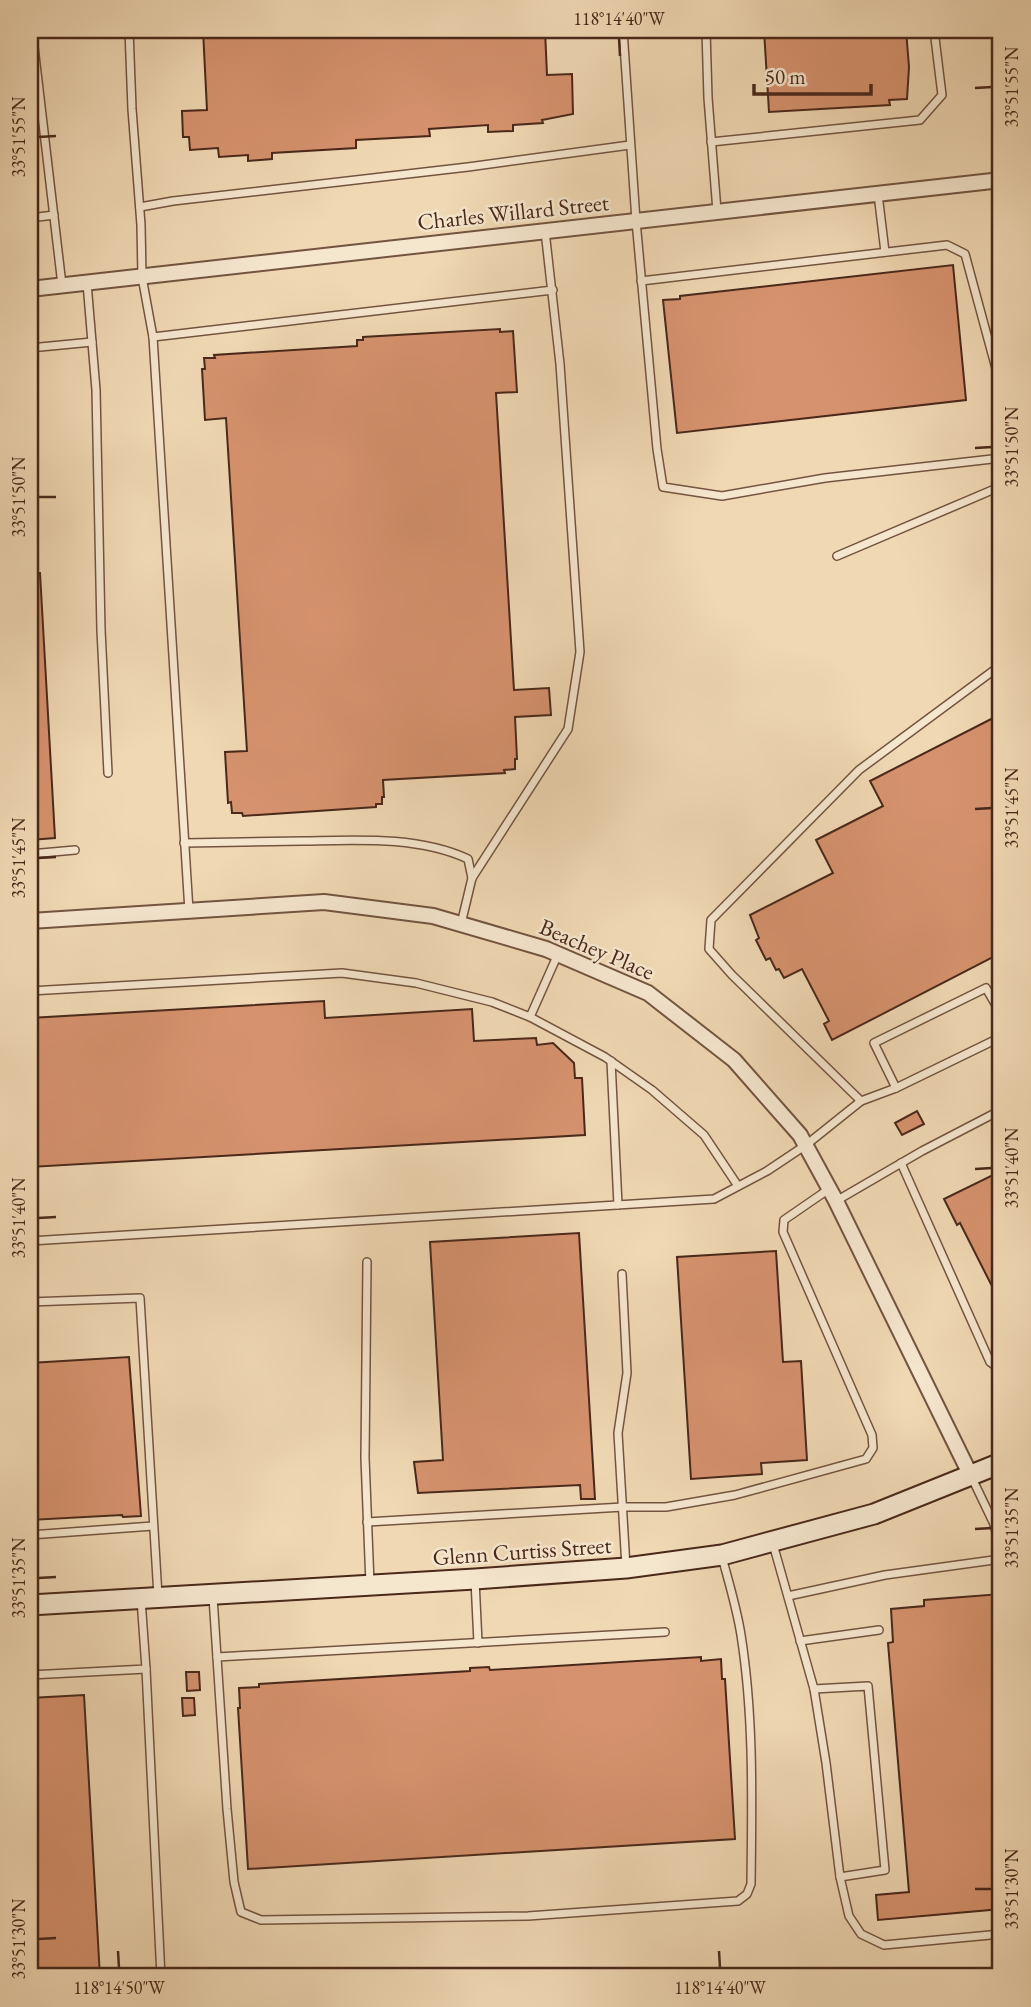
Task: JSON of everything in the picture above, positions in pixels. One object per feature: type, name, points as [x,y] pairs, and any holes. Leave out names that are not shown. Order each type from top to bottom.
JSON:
[{"type":"street","name":"Charles Willard Street","points":[[30,289],[1001,180]]},
{"type":"street","name":"Beachey Place","points":[[30,921],[324,902],[433,916],[558,954],[648,993],[734,1060],[800,1135],[971,1476]]},
{"type":"street","name":"Glenn Curtiss Street","points":[[30,1605],[474,1579],[626,1568],[722,1555],[874,1514],[1001,1463]]},
{"type":"lane","points":[[32,30],[62,286]]},
{"type":"lane","points":[[129,30],[142,277],[153,337],[189,911]]},
{"type":"lane","points":[[623,30],[641,281],[663,487],[722,496],[825,478],[1001,458]]},
{"type":"lane","points":[[706,30],[717,212]]},
{"type":"lane","points":[[711,142],[920,120],[942,95],[934,30]]},
{"type":"lane","points":[[140,207],[630,145]]},
{"type":"lane","points":[[878,194],[885,252]]},
{"type":"lane","points":[[30,218],[54,215]]},
{"type":"lane","points":[[461,924],[472,878],[568,729],[580,652],[553,290],[545,231]]},
{"type":"lane","points":[[641,281],[947,245],[965,254],[1001,387]]},
{"type":"lane","points":[[86,283],[96,390],[108,773]]},
{"type":"lane","points":[[153,337],[553,290]]},
{"type":"lane","points":[[30,348],[92,342]]},
{"type":"lane","points":[[836,556],[998,488],[1001,479]]},
{"type":"lane","points":[[862,1101],[732,975],[709,949],[711,920],[859,769],[1001,665]]},
{"type":"lane","points":[[184,843],[363,840],[416,845],[451,851],[468,859],[472,878]]},
{"type":"lane","points":[[30,854],[75,850]]},
{"type":"lane","points":[[530,1017],[558,954]]},
{"type":"lane","points":[[30,991],[342,973],[416,983],[492,1002],[530,1017],[611,1061],[653,1090],[704,1135],[738,1186]]},
{"type":"lane","points":[[896,1088],[874,1043],[986,988],[1001,1014]]},
{"type":"lane","points":[[30,1241],[714,1199],[767,1171],[806,1145],[862,1101],[896,1088],[1001,1037]]},
{"type":"lane","points":[[611,1061],[618,1205]]},
{"type":"lane","points":[[367,1522],[623,1507],[666,1507],[734,1495],[866,1459],[873,1448],[872,1435],[783,1233],[784,1220],[1001,1110]]},
{"type":"lane","points":[[901,1163],[990,1362],[1001,1370]]},
{"type":"lane","points":[[367,1262],[365,1458],[370,1585]]},
{"type":"lane","points":[[622,1273],[627,1373],[618,1433],[626,1568]]},
{"type":"lane","points":[[30,1302],[140,1297],[153,1526],[146,1669],[161,1977]]},
{"type":"lane","points":[[971,1476],[998,1523],[1001,1551]]},
{"type":"lane","points":[[30,1535],[153,1526]]},
{"type":"lane","points":[[773,1543],[814,1689],[840,1877],[849,1916],[861,1934],[884,1945],[1001,1934]]},
{"type":"lane","points":[[213,1593],[227,1809],[234,1882],[241,1912],[261,1920],[528,1916],[738,1901],[747,1895],[751,1884],[749,1721],[741,1635],[722,1555]]},
{"type":"lane","points":[[788,1596],[885,1575],[1001,1559]]},
{"type":"lane","points":[[474,1579],[478,1643]]},
{"type":"lane","points":[[800,1641],[879,1630]]},
{"type":"lane","points":[[217,1657],[665,1632]]},
{"type":"lane","points":[[30,1675],[146,1669]]},
{"type":"lane","points":[[814,1689],[868,1686],[885,1870],[840,1877]]},
{"type":"building","points":[[203,30],[545,30],[547,75],[572,74],[573,114],[542,120],[543,123],[513,125],[513,131],[488,132],[488,125],[429,129],[430,136],[356,140],[356,148],[272,153],[272,159],[248,161],[248,155],[219,157],[218,148],[190,150],[189,137],[183,137],[182,111],[207,110]]},
{"type":"building","points":[[764,30],[906,30],[909,67],[907,99],[889,100],[890,105],[769,112]]},
{"type":"building","points":[[953,265],[966,400],[677,433],[663,300]]},
{"type":"building","points":[[500,329],[500,332],[513,331],[517,392],[496,393],[514,690],[549,688],[551,715],[515,717],[517,759],[515,769],[504,770],[505,773],[383,780],[384,797],[382,804],[376,804],[376,807],[243,816],[242,813],[232,813],[231,802],[228,803],[225,752],[247,751],[226,418],[205,420],[202,369],[205,369],[204,358],[215,358],[214,355],[357,346],[357,340],[363,340],[363,337]]},
{"type":"building","points":[[30,573],[40,573],[55,838],[30,840]]},
{"type":"building","points":[[1001,714],[1001,953],[832,1040],[824,1024],[829,1021],[802,969],[784,978],[770,958],[766,960],[756,940],[759,938],[750,915],[833,873],[816,840],[883,806],[870,781]]},
{"type":"building","points":[[324,1001],[325,1018],[472,1009],[474,1041],[536,1038],[537,1045],[553,1043],[574,1063],[575,1078],[582,1078],[585,1135],[30,1167],[30,1018]]},
{"type":"building","points":[[917,1111],[924,1124],[902,1135],[895,1123]]},
{"type":"building","points":[[1001,1171],[1001,1304],[960,1223],[957,1225],[944,1199]]},
{"type":"building","points":[[579,1233],[595,1499],[581,1499],[580,1485],[418,1493],[414,1462],[443,1460],[430,1242]]},
{"type":"building","points":[[776,1251],[783,1362],[801,1361],[807,1460],[761,1463],[762,1474],[691,1479],[677,1257]]},
{"type":"building","points":[[129,1357],[141,1516],[30,1520],[30,1363]]},
{"type":"building","points":[[1001,1594],[1001,1909],[878,1920],[876,1895],[909,1892],[888,1643],[893,1642],[891,1609],[924,1606],[924,1600]]},
{"type":"building","points":[[701,1657],[701,1661],[721,1659],[722,1679],[725,1679],[735,1839],[248,1869],[239,1688],[259,1687],[259,1684],[470,1671],[470,1668],[489,1667],[490,1670]]},
{"type":"building","points":[[186,1672],[199,1672],[200,1690],[187,1691]]},
{"type":"building","points":[[84,1695],[100,1977],[30,1977],[30,1698]]},
{"type":"building","points":[[182,1698],[194,1698],[195,1715],[183,1716]]}]
